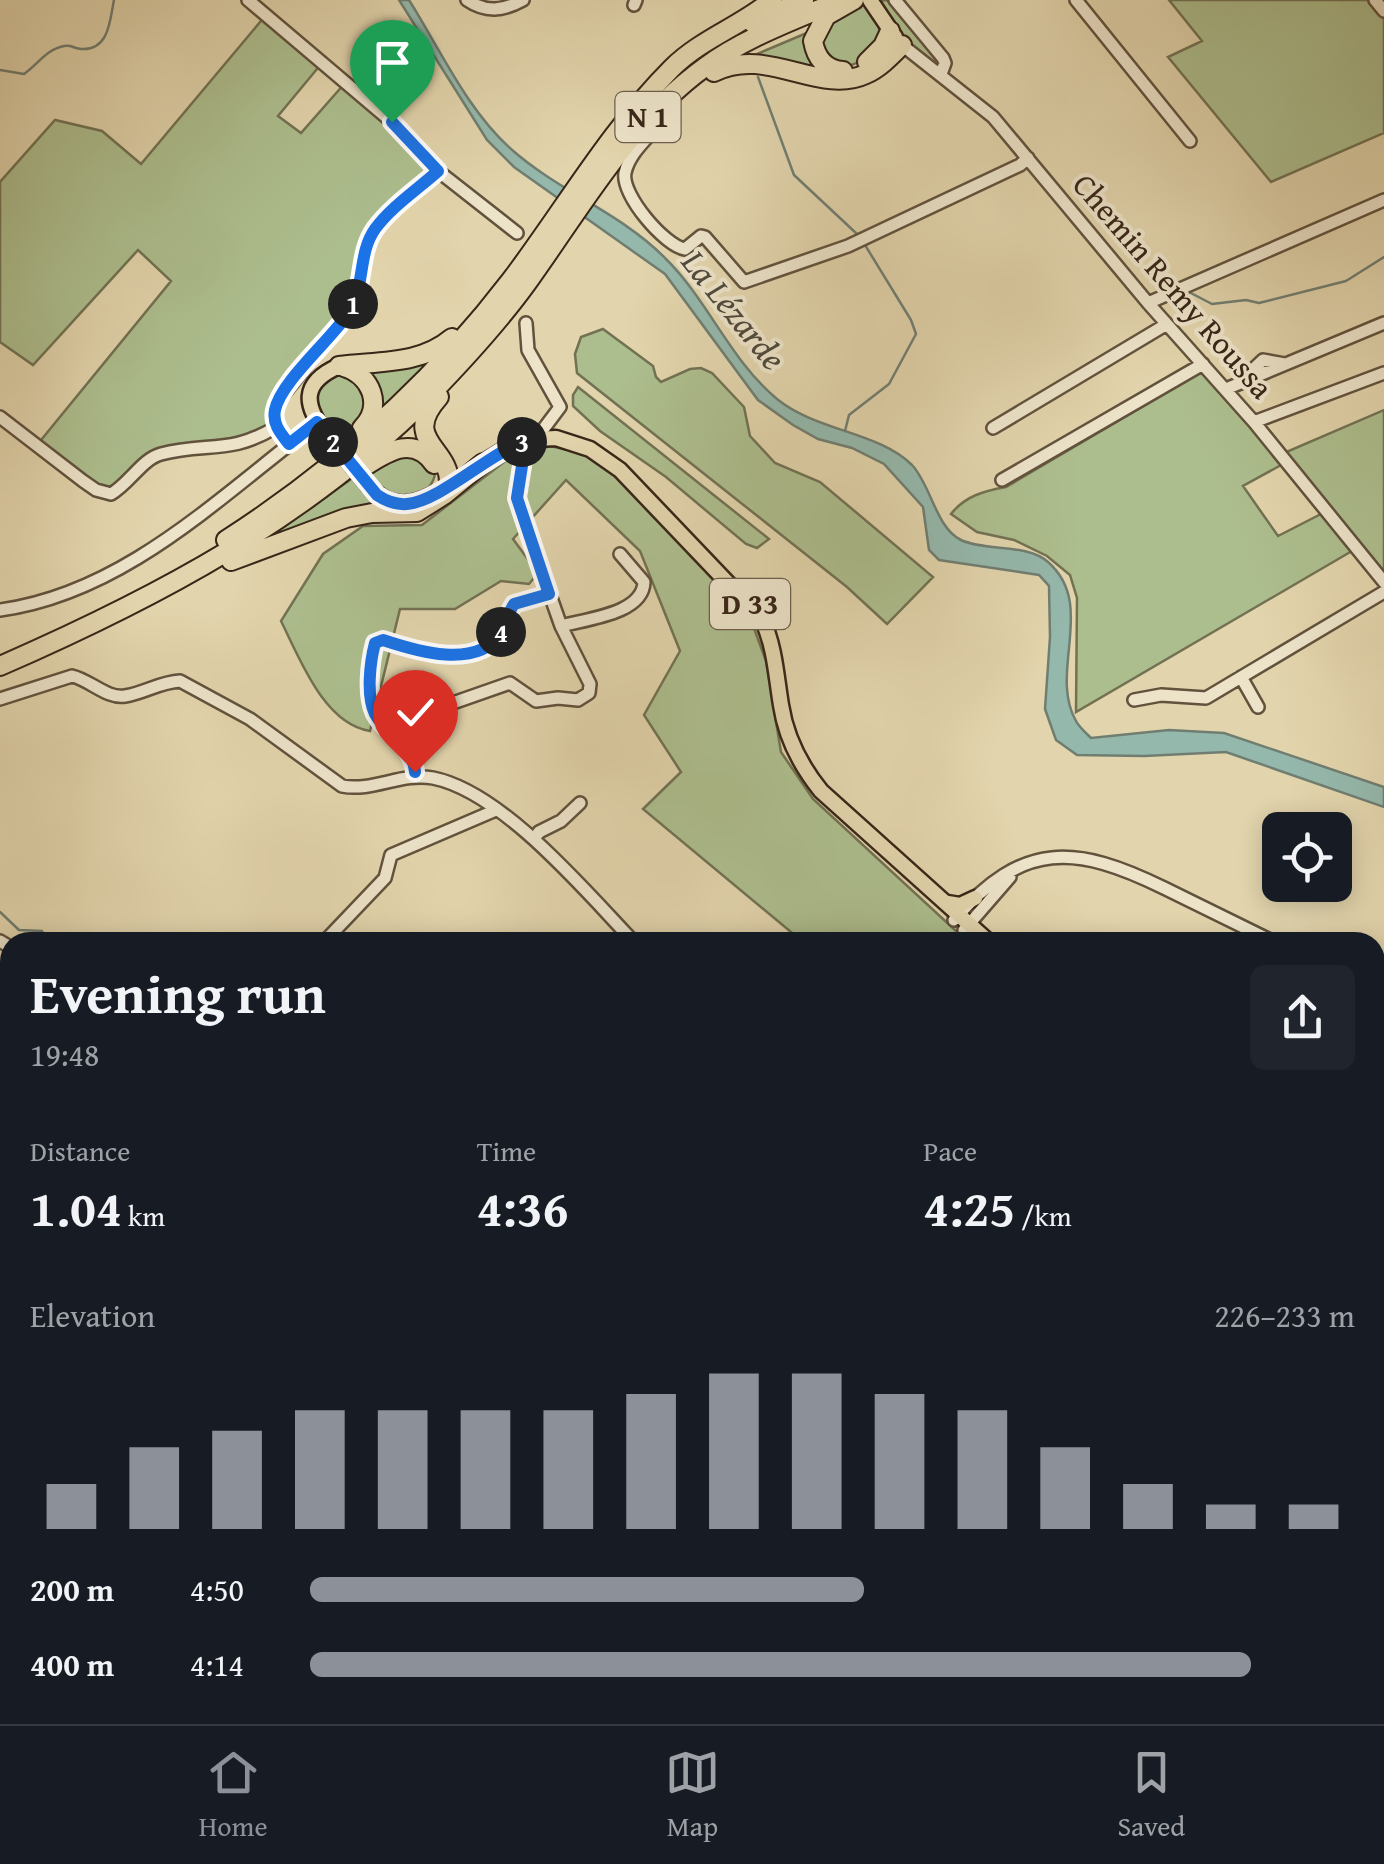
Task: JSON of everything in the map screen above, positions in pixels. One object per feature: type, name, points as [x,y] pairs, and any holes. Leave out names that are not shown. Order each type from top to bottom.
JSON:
[{"type":"highway","points":[[646,114],[675,65],[772,0]]},
{"type":"highway","name":"N 1","points":[[0,666],[179,581],[388,435],[472,350],[524,287],[595,174],[699,54],[804,0]]},
{"type":"highway","name":"N 1","points":[[646,114],[706,66],[740,45],[841,0]]},
{"type":"highway","points":[[854,0],[826,16],[816,32],[814,49],[828,68],[851,71],[896,38]]},
{"type":"highway","points":[[646,114],[712,73],[734,64],[756,62],[844,80],[872,72],[896,38]]},
{"type":"highway","name":"N 1","points":[[0,653],[148,584],[278,512],[420,384],[487,311],[532,252],[560,225]]},
{"type":"highway","points":[[339,366],[416,359],[441,348],[532,252]]},
{"type":"highway","points":[[443,481],[426,437],[427,410],[510,314],[524,287]]},
{"type":"highway","points":[[278,512],[295,482],[357,433],[373,412],[373,398],[363,376],[339,366]]},
{"type":"highway","points":[[278,512],[401,447],[422,450],[443,481]]},
{"type":"highway","points":[[443,481],[478,465]]},
{"type":"highway","points":[[179,581],[346,518],[417,512],[444,496],[478,465]]},
{"type":"main road","points":[[873,5],[896,38]]},
{"type":"main road","points":[[339,366],[324,374],[312,389],[308,405],[368,486],[386,502],[401,504],[417,502],[443,481]]},
{"type":"main road","points":[[478,465],[531,439]]},
{"type":"main road","name":"D 33","points":[[531,439],[574,442],[620,470],[749,602],[770,636],[781,707],[796,756],[821,791],[976,932]]},
{"type":"main road","name":"D 33","points":[[835,804],[945,901],[970,932]]},
{"type":"main road","points":[[945,901],[960,904],[975,898]]},
{"type":"street","points":[[248,0],[392,122],[438,171],[518,233]]},
{"type":"street","points":[[467,0],[485,10],[498,10],[523,0]]},
{"type":"street","points":[[894,0],[943,58],[940,74]]},
{"type":"street","points":[[1076,0],[1190,141]]},
{"type":"street","points":[[1375,0],[1384,11]]},
{"type":"street","name":"Chemin Remy Roussa","points":[[896,38],[993,117],[1148,303],[1254,422],[1384,582]]},
{"type":"street","points":[[646,114],[661,122],[629,162],[626,186],[670,243],[685,249],[701,236],[706,237],[738,278],[746,282],[848,246],[1028,158]]},
{"type":"street","points":[[289,444],[276,426],[274,414],[284,391],[336,330],[358,296],[367,244],[374,230],[438,171]]},
{"type":"street","points":[[1148,303],[1384,200]]},
{"type":"street","points":[[371,698],[422,695],[450,704],[510,684],[536,701],[582,700],[589,692],[590,684],[549,594],[517,498],[531,439],[560,407],[528,350],[526,323]]},
{"type":"street","points":[[1226,389],[1239,383],[1259,362],[1285,364],[1384,323]]},
{"type":"street","points":[[993,428],[1167,324]]},
{"type":"street","points":[[1002,480],[1203,364]]},
{"type":"street","points":[[1254,422],[1384,373]]},
{"type":"street","points":[[0,417],[96,490],[112,494],[155,456],[244,444],[276,426]]},
{"type":"street","points":[[0,610],[56,599],[146,553],[317,422]]},
{"type":"street","points":[[562,626],[629,606],[643,594],[641,577],[620,554]]},
{"type":"street","points":[[1134,700],[1161,695],[1197,700],[1384,592]]},
{"type":"street","points":[[415,776],[409,753],[376,716],[371,698],[373,648],[377,641],[435,653],[468,654],[484,648],[500,635],[514,604],[549,594]]},
{"type":"street","points":[[0,699],[72,676],[108,693],[125,696],[167,682],[180,682],[250,719],[342,786],[358,789],[415,776],[454,785],[534,839],[624,932]]},
{"type":"street","points":[[1241,677],[1258,708]]},
{"type":"street","points":[[534,839],[580,803]]},
{"type":"street","points":[[334,932],[385,878],[391,855],[496,810]]},
{"type":"street","points":[[962,922],[975,898],[1001,876],[1060,856],[1098,861],[1139,876],[1254,932]]},
{"type":"street","points":[[962,922],[1020,868]]},
{"type":"green space","points":[[865,0],[878,23],[880,39],[867,57],[839,67],[819,48],[834,16]]},
{"type":"green space","points":[[883,0],[890,1],[939,64],[926,58],[897,31],[880,5]]},
{"type":"green space","points":[[1169,0],[1368,0],[1384,19],[1384,133],[1271,182],[1168,57],[1202,41]]},
{"type":"green space","points":[[266,15],[322,63],[278,116],[301,133],[345,83],[438,171],[374,230],[357,295],[284,391],[274,420],[257,439],[162,454],[111,494],[37,445],[171,281],[138,250],[33,365],[0,342],[0,182],[55,120],[102,131],[141,164]]},
{"type":"green space","points":[[809,32],[821,72],[750,57]]},
{"type":"green space","points":[[603,329],[653,366],[661,382],[690,369],[712,373],[744,407],[750,436],[775,463],[820,482],[933,577],[887,624],[847,587],[577,373],[575,354],[581,337]]},
{"type":"green space","points":[[432,360],[383,408],[378,390],[363,367]]},
{"type":"green space","points":[[343,371],[368,394],[363,423],[342,443],[320,413],[317,395],[329,379]]},
{"type":"green space","points":[[1203,371],[1283,464],[1243,486],[1278,536],[1321,514],[1352,551],[1076,712],[1077,598],[1070,575],[1047,556],[1014,540],[977,532],[951,514],[969,499],[1006,487]]},
{"type":"green space","points":[[578,387],[769,539],[757,548],[746,544],[666,477],[600,431],[573,406]]},
{"type":"green space","points":[[1384,410],[1384,576],[1284,453]]},
{"type":"green space","points":[[550,446],[586,454],[615,474],[751,620],[766,661],[781,752],[813,799],[957,932],[791,932],[643,809],[681,772],[644,715],[680,651],[640,551],[566,480],[513,539],[538,573],[529,584],[501,581],[455,609],[400,609],[370,731],[339,716],[315,688],[281,621],[323,554],[363,526],[422,525],[508,459]]},
{"type":"green space","points":[[410,452],[435,473],[428,487],[414,496],[389,495],[366,472]]},
{"type":"green space","points":[[354,477],[376,508],[261,543]]},
{"type":"water","points":[[399,0],[409,0],[468,98],[495,133],[529,164],[629,228],[665,258],[746,366],[777,399],[810,418],[898,454],[919,473],[945,526],[961,540],[1029,552],[1048,562],[1062,579],[1069,598],[1069,702],[1077,723],[1091,738],[1169,730],[1224,733],[1384,787],[1384,807],[1226,752],[1077,755],[1056,740],[1045,709],[1049,586],[1039,575],[939,560],[929,550],[923,507],[884,464],[852,448],[818,439],[758,400],[665,274],[514,167],[487,140]]},
{"type":"waterway","points":[[0,70],[24,74],[58,48],[98,45],[107,32],[114,0]]},
{"type":"waterway","points":[[758,77],[794,175],[857,234]]},
{"type":"waterway","points":[[845,431],[849,415],[889,384],[916,334],[865,245]]},
{"type":"waterway","points":[[1187,291],[1212,304],[1246,300],[1259,303],[1346,281],[1384,257]]},
{"type":"waterway","points":[[0,912],[19,930],[43,932]]},
{"type":"route","points":[[392,122],[438,171],[374,230],[367,244],[358,296],[336,330],[284,391],[276,404],[274,420],[289,444],[317,422],[377,495],[386,502],[401,504],[425,499],[496,454],[526,440],[517,498],[549,594],[514,604],[500,635],[484,648],[468,654],[435,653],[383,640],[375,643],[371,689],[374,712],[409,753],[415,772]]},
{"type":"water label","name":"La Lézarde","points":[[734,310]]}]
